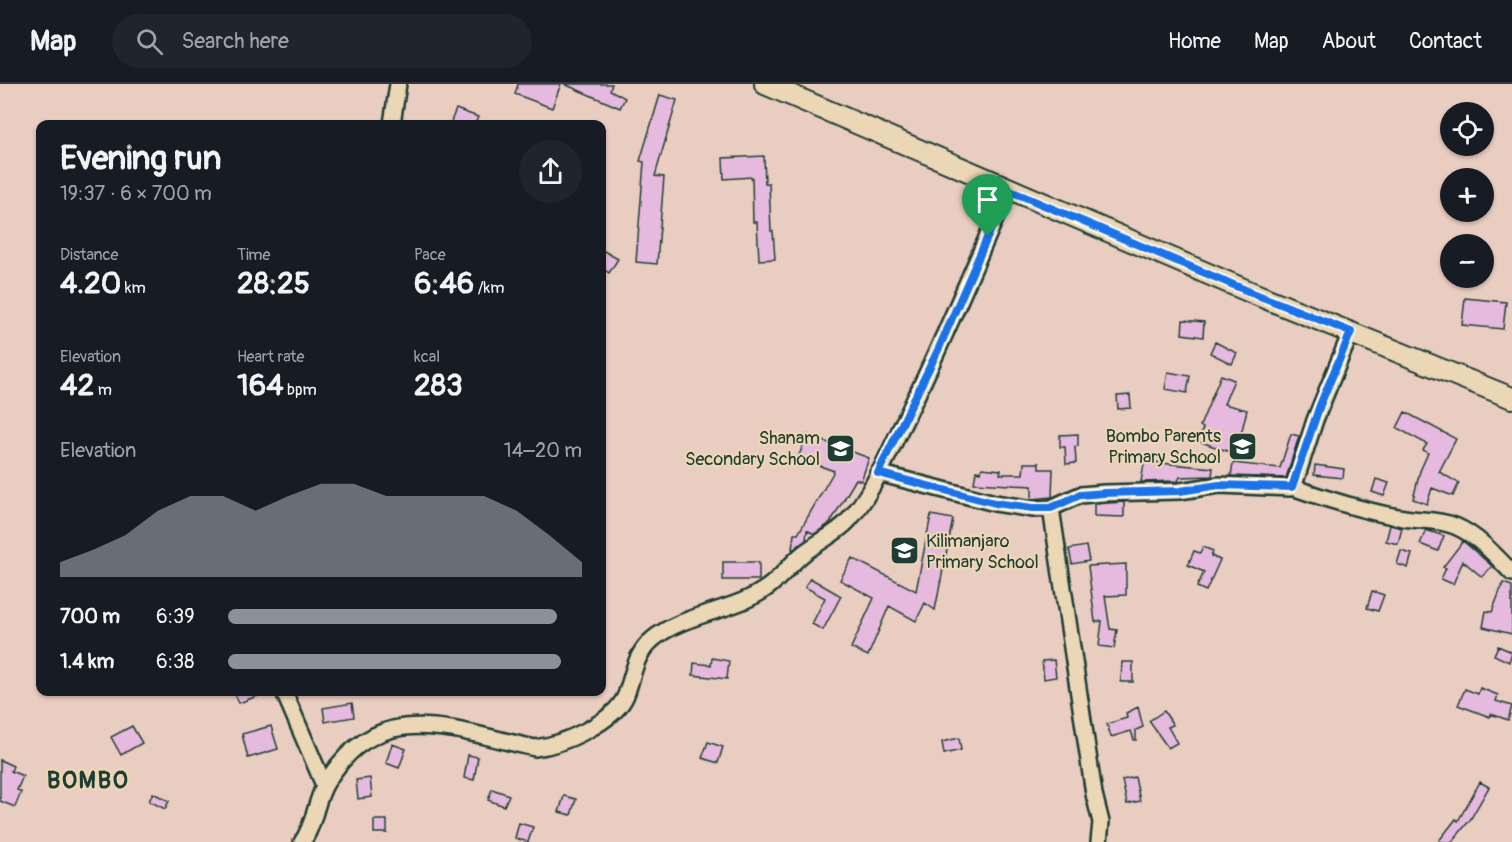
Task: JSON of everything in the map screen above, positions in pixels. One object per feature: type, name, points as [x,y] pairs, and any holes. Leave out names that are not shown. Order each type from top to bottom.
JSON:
[{"type":"main road","points":[[765,84],[1255,294],[1512,398]]},
{"type":"street","points":[[393,120],[398,84]]},
{"type":"street","points":[[302,842],[309,829],[324,785],[352,752],[370,736],[395,727],[429,727],[535,748],[550,746],[608,718],[619,707],[626,695],[636,659],[652,640],[663,632],[756,595],[769,587],[803,554],[848,521],[878,473],[939,348],[1008,190]]},
{"type":"street","points":[[1292,487],[1320,405],[1351,332]]},
{"type":"street","points":[[878,473],[1015,507],[1051,508],[1080,495],[1104,493],[1174,492],[1219,485],[1292,487],[1365,510],[1406,519],[1433,520],[1455,526],[1493,554],[1512,573]]},
{"type":"street","points":[[1051,508],[1094,794],[1101,822],[1099,842]]},
{"type":"street","points":[[286,696],[324,785]]},
{"type":"building","points":[[518,84],[561,84],[552,108],[515,94]]},
{"type":"building","points":[[564,84],[612,84],[610,90],[625,98],[620,108]]},
{"type":"building","points":[[660,95],[677,100],[655,176],[664,177],[657,264],[636,262],[644,162],[640,161]]},
{"type":"building","points":[[456,109],[478,117],[477,120],[452,120]]},
{"type":"building","points":[[764,156],[765,183],[769,183],[775,259],[759,260],[757,222],[753,222],[752,177],[724,179],[723,158]]},
{"type":"building","points":[[606,252],[618,259],[609,273],[606,271]]},
{"type":"building","points":[[1465,298],[1506,302],[1503,329],[1462,325]]},
{"type":"building","points":[[1183,320],[1204,322],[1203,337],[1182,334]]},
{"type":"building","points":[[1215,342],[1237,353],[1232,364],[1210,353]]},
{"type":"building","points":[[1168,372],[1190,376],[1187,393],[1165,389]]},
{"type":"building","points":[[1221,375],[1234,380],[1224,404],[1247,410],[1236,454],[1198,441],[1203,428],[1200,426]]},
{"type":"building","points":[[1130,395],[1131,408],[1118,409],[1117,396]]},
{"type":"building","points":[[1405,412],[1456,439],[1439,472],[1459,483],[1453,496],[1432,488],[1427,504],[1413,499],[1420,471],[1428,453],[1423,450],[1427,444],[1397,428]]},
{"type":"building","points":[[1078,434],[1078,446],[1075,447],[1076,463],[1066,464],[1065,447],[1060,447],[1060,435]]},
{"type":"building","points":[[1291,434],[1299,436],[1286,478],[1231,476],[1233,463],[1280,468]]},
{"type":"building","points":[[807,435],[869,458],[861,481],[856,479],[830,523],[814,534],[807,530],[806,540],[792,549],[794,534],[798,534],[834,471],[798,458]]},
{"type":"building","points":[[1145,458],[1160,463],[1213,468],[1212,476],[1180,477],[1178,481],[1141,482]]},
{"type":"building","points":[[1024,463],[1039,463],[1039,469],[1053,469],[1052,497],[1032,499],[1032,486],[974,483],[976,471],[981,472],[982,468],[1001,470],[1000,474],[1023,474]]},
{"type":"building","points":[[1315,465],[1344,469],[1343,478],[1314,475]]},
{"type":"building","points":[[1376,479],[1389,483],[1384,496],[1372,492]]},
{"type":"building","points":[[1124,502],[1124,517],[1094,516],[1094,504]]},
{"type":"building","points":[[931,515],[953,519],[935,610],[925,603],[916,621],[889,606],[868,656],[851,648],[874,598],[840,580],[852,558],[916,591]]},
{"type":"building","points":[[1390,525],[1402,528],[1398,544],[1386,541]]},
{"type":"building","points":[[1426,530],[1444,536],[1438,551],[1420,544]]},
{"type":"building","points":[[1463,541],[1492,566],[1482,577],[1463,561],[1453,584],[1441,579],[1446,568],[1443,567]]},
{"type":"building","points":[[1086,546],[1089,561],[1072,564],[1069,549]]},
{"type":"building","points":[[1203,547],[1213,551],[1211,556],[1220,560],[1206,591],[1197,587],[1204,572],[1188,565],[1194,551],[1200,553]]},
{"type":"building","points":[[1401,551],[1412,554],[1408,568],[1397,564]]},
{"type":"building","points":[[723,562],[759,562],[759,580],[723,580]]},
{"type":"building","points":[[1126,564],[1126,595],[1105,596],[1110,629],[1117,630],[1114,648],[1099,646],[1102,621],[1095,622],[1088,566]]},
{"type":"building","points":[[810,578],[841,596],[823,630],[812,624],[825,598],[805,587]]},
{"type":"building","points":[[1503,583],[1512,586],[1512,634],[1483,627],[1486,611],[1492,612]]},
{"type":"building","points":[[1372,591],[1384,595],[1378,611],[1367,608]]},
{"type":"building","points":[[1498,646],[1512,652],[1509,662],[1494,655]]},
{"type":"building","points":[[712,658],[729,661],[727,679],[693,675],[694,663],[711,665]]},
{"type":"building","points":[[1054,660],[1056,677],[1044,679],[1042,661]]},
{"type":"building","points":[[1122,662],[1133,662],[1133,682],[1121,682]]},
{"type":"building","points":[[1480,688],[1498,695],[1496,701],[1512,706],[1508,720],[1491,714],[1490,717],[1458,705],[1465,689],[1478,694]]},
{"type":"building","points":[[236,696],[257,696],[239,703]]},
{"type":"building","points":[[352,703],[354,717],[325,722],[323,708]]},
{"type":"building","points":[[1138,707],[1143,727],[1136,730],[1136,740],[1131,731],[1111,737],[1107,724],[1127,718],[1126,713]]},
{"type":"building","points":[[1164,711],[1173,725],[1168,727],[1177,743],[1168,748],[1149,721]]},
{"type":"building","points":[[132,726],[142,743],[121,755],[111,737]]},
{"type":"building","points":[[271,726],[278,749],[248,758],[242,734]]},
{"type":"building","points":[[959,738],[961,750],[944,754],[942,742]]},
{"type":"building","points":[[708,742],[723,747],[718,763],[702,758]]},
{"type":"building","points":[[392,744],[406,749],[399,768],[386,763]]},
{"type":"building","points":[[468,755],[478,757],[474,780],[464,778]]},
{"type":"building","points":[[0,760],[13,766],[11,771],[23,776],[17,790],[21,792],[15,807],[0,801]]},
{"type":"building","points":[[1135,777],[1140,801],[1127,804],[1122,780]]},
{"type":"building","points":[[370,778],[372,797],[358,799],[356,780]]},
{"type":"building","points":[[1480,782],[1489,787],[1470,820],[1452,842],[1438,842],[1456,819],[1458,821]]},
{"type":"building","points":[[492,789],[509,795],[504,806],[488,800]]},
{"type":"building","points":[[153,793],[169,801],[165,809],[149,801]]},
{"type":"building","points":[[564,796],[576,799],[571,815],[559,812]]},
{"type":"building","points":[[374,820],[387,820],[387,833],[374,833]]},
{"type":"building","points":[[519,823],[533,827],[528,842],[515,838]]},
{"type":"place","name":"Bombo Parents Primary School","points":[[1242,446]]},
{"type":"place","name":"Shanam Secondary School","points":[[841,448]]},
{"type":"place","name":"Kilimanjaro Primary School","points":[[905,551]]},
{"type":"district","name":"BOMBO","points":[[88,780]]},
{"type":"route","points":[[1008,190],[1351,332],[1306,444],[1294,485],[1287,488],[1219,485],[1180,491],[1080,495],[1051,508],[1033,508],[995,503],[975,496],[878,473],[912,407],[988,236],[1008,190]]}]
